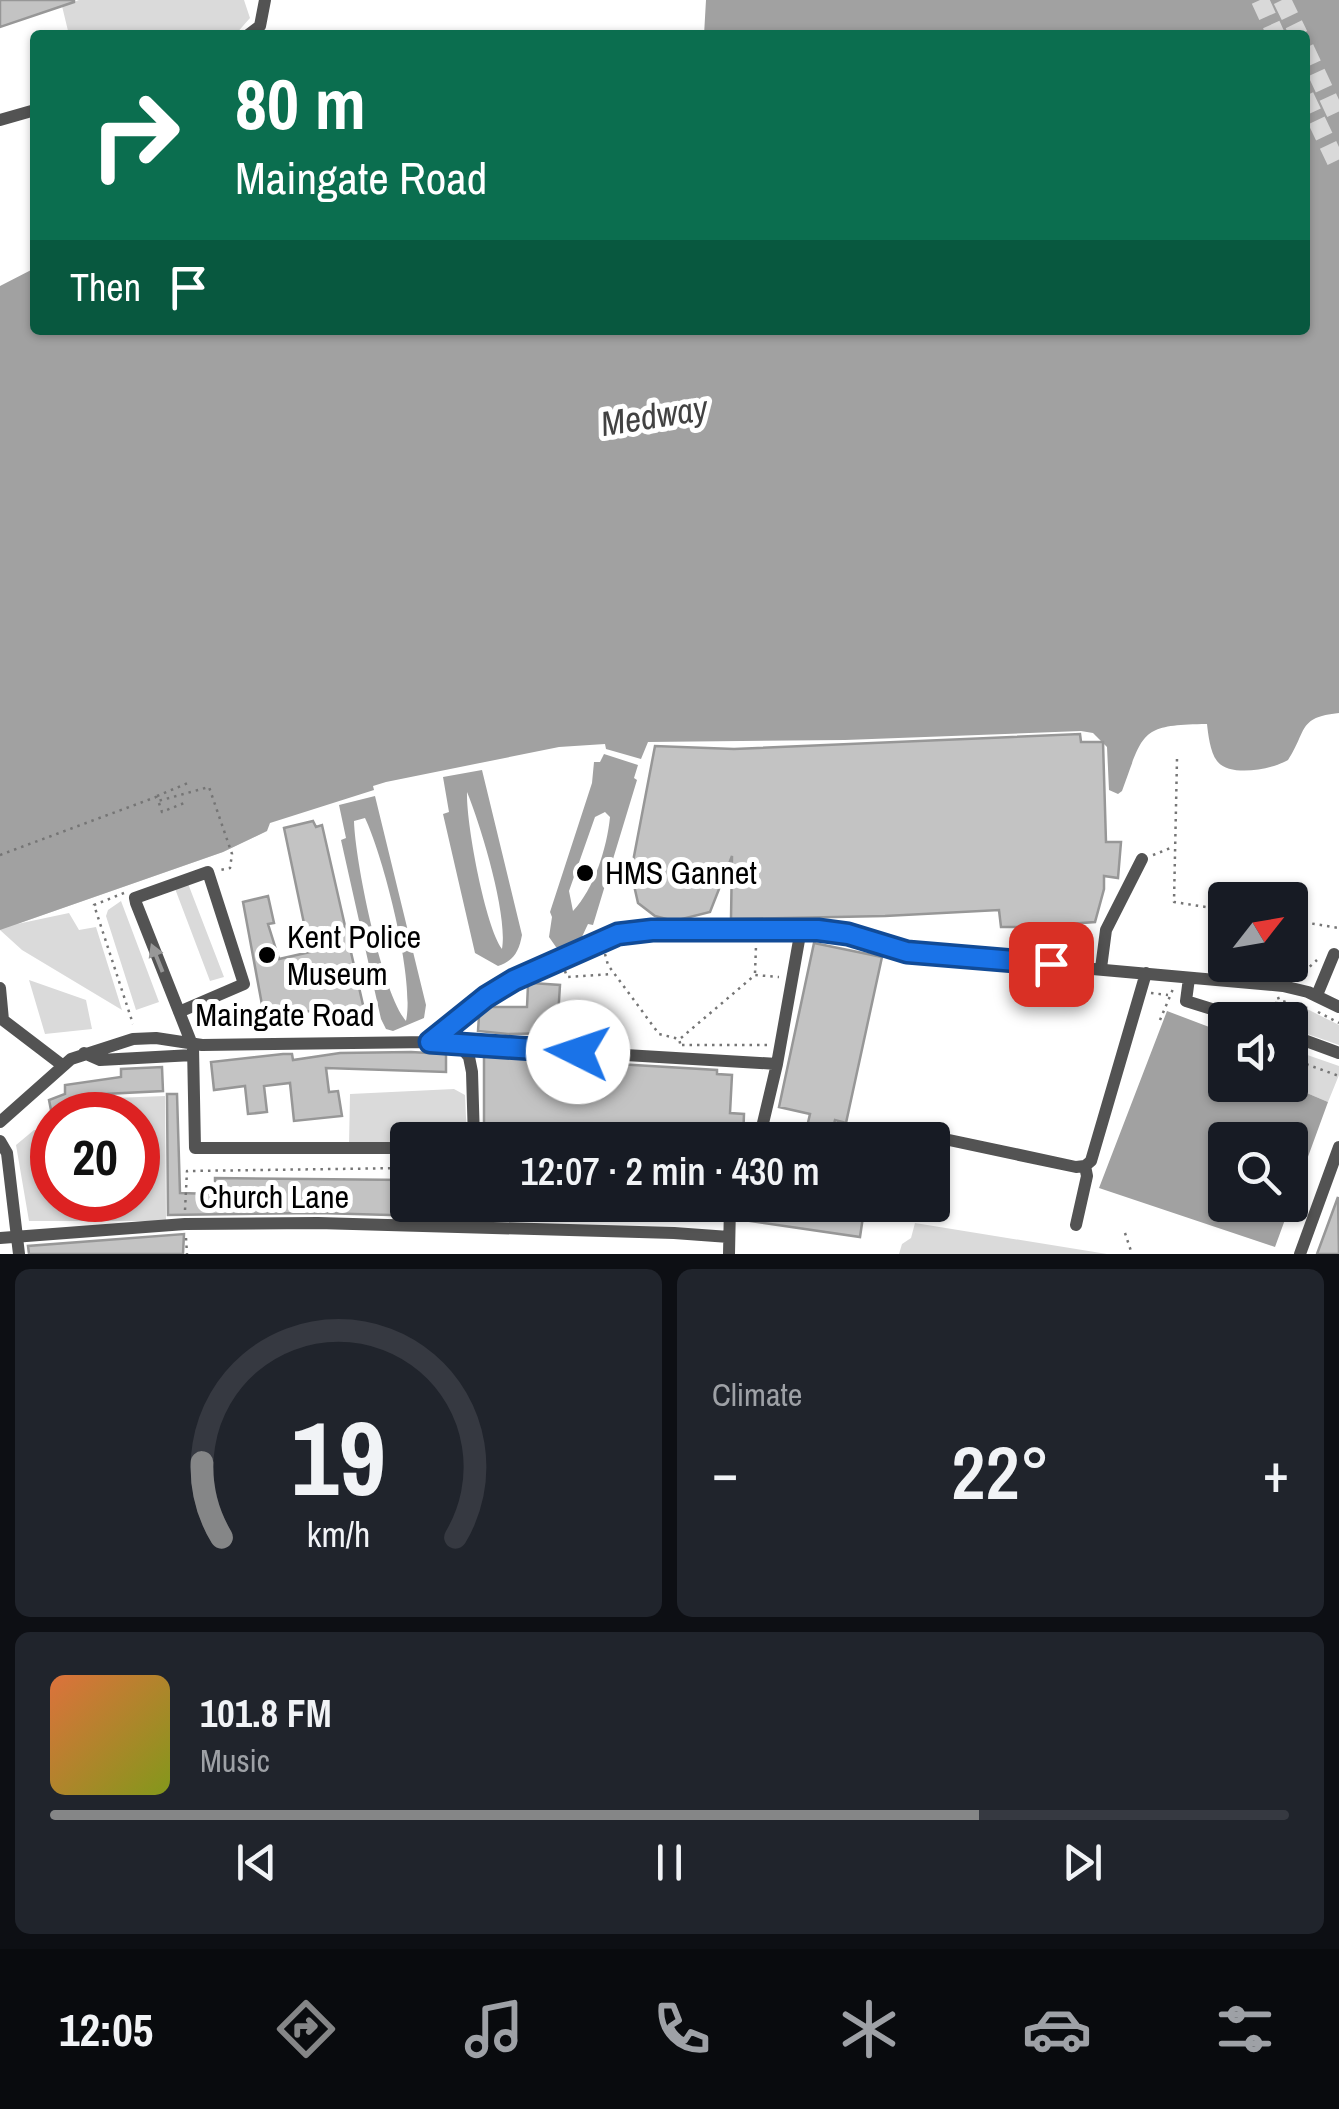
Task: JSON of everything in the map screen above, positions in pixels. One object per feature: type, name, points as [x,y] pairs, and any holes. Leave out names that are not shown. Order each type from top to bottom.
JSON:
[{"type":"lane","points":[[255,30],[260,26],[266,0]]},
{"type":"lane","points":[[0,120],[30,111]]},
{"type":"lane","points":[[1100,968],[1106,930],[1142,860]]},
{"type":"lane","points":[[179,1012],[244,984],[208,872],[135,898],[192,1050],[195,1148],[390,1148]]},
{"type":"lane","points":[[430,1042],[514,980],[625,932],[757,928],[843,933],[907,952],[1146,973],[1188,983],[1283,986],[1318,995],[1339,1006]]},
{"type":"lane","points":[[763,1122],[801,929]]},
{"type":"lane","points":[[1318,995],[1334,956]]},
{"type":"lane","points":[[1085,1166],[1092,1158],[1146,973]]},
{"type":"lane","points":[[1188,983],[1186,1000],[1208,1007]]},
{"type":"lane","points":[[0,988],[1,1020],[62,1065]]},
{"type":"lane","name":"Maingate Road","points":[[0,1122],[62,1065],[84,1053],[141,1038],[192,1050],[430,1042],[777,1064]]},
{"type":"lane","points":[[1308,1042],[1339,1053]]},
{"type":"lane","points":[[459,1045],[470,1056],[473,1122]]},
{"type":"lane","points":[[84,1053],[100,1060],[192,1050]]},
{"type":"lane","points":[[950,1140],[1085,1166]]},
{"type":"lane","points":[[0,1141],[7,1153],[19,1254]]},
{"type":"lane","points":[[1300,1254],[1339,1147]]},
{"type":"lane","points":[[1076,1225],[1087,1173],[1085,1166]]},
{"type":"lane","name":"Church Lane","points":[[0,1238],[185,1219],[728,1237]]},
{"type":"lane","points":[[729,1222],[729,1254]]},
{"type":"path","points":[[1177,759],[1174,902],[1208,907]]},
{"type":"path","points":[[157,799],[188,783],[189,786]]},
{"type":"path","points":[[0,854],[157,799],[209,787],[232,854]]},
{"type":"path","points":[[157,799],[162,812],[184,803]]},
{"type":"path","points":[[1142,860],[1174,847]]},
{"type":"path","points":[[1308,923],[1339,928]]},
{"type":"path","points":[[755,974],[757,928]]},
{"type":"path","points":[[602,940],[608,965],[659,1034],[679,1039]]},
{"type":"path","points":[[1308,968],[1322,954],[1334,956]]},
{"type":"path","points":[[561,960],[567,977],[615,974]]},
{"type":"path","points":[[679,1039],[755,974],[791,978]]},
{"type":"path","points":[[1160,1020],[1173,987],[1188,983]]},
{"type":"path","points":[[1150,993],[1170,996]]},
{"type":"path","points":[[1278,996],[1279,1000],[1312,1009],[1339,1023]]},
{"type":"path","points":[[679,1039],[681,1047],[780,1045]]},
{"type":"path","points":[[1308,1065],[1339,1076]]},
{"type":"path","points":[[188,1254],[187,1172],[390,1168]]},
{"type":"path","points":[[1125,1233],[1132,1254]]},
{"type":"shaded area","points":[[79,0],[244,0],[250,18],[239,30],[68,30],[62,6]]},
{"type":"shaded area","points":[[267,831],[223,852],[17,924],[69,913],[79,930],[96,927],[122,1010],[22,950],[0,930],[0,887]]},
{"type":"shaded area","points":[[187,881],[224,977],[210,981],[174,886]]},
{"type":"shaded area","points":[[121,901],[159,1002],[136,1010],[106,916]]},
{"type":"shaded area","points":[[29,980],[86,1000],[92,1029],[45,1034]]},
{"type":"shaded area","points":[[1308,1010],[1339,1025],[1339,1045],[1308,1034]]},
{"type":"shaded area","points":[[1308,1055],[1339,1066],[1328,1102],[1308,1094]]},
{"type":"shaded area","points":[[454,1089],[465,1095],[466,1122],[390,1122],[390,1145],[349,1145],[350,1094]]},
{"type":"shaded area","points":[[160,1096],[165,1096],[166,1221],[160,1221]]},
{"type":"shaded area","points":[[30,1133],[30,1221],[29,1221],[16,1145]]},
{"type":"shaded area","points":[[915,1223],[1107,1254],[899,1254],[902,1244],[911,1238]]},
{"type":"water","name":"Medway","points":[[706,0],[1339,0],[1339,713],[1309,722],[1288,760],[1252,770],[1231,769],[1217,761],[1207,724],[1156,730],[1141,744],[1118,794],[1109,790],[1107,747],[1093,733],[1081,731],[845,740],[648,742],[641,759],[606,749],[605,744],[559,747],[373,786],[374,790],[270,823],[267,831],[223,852],[0,930],[0,286],[30,271],[30,335],[1310,335],[1310,30],[704,30]]},
{"type":"water","points":[[604,754],[638,765],[634,778],[637,780],[593,925],[588,924],[580,941],[563,951],[549,937],[550,912],[592,783],[594,762],[600,762]],"holes":[[[605,812],[610,817],[598,867],[573,911],[569,891],[595,817]]]},
{"type":"water","points":[[482,770],[522,935],[515,955],[498,966],[475,953],[443,814],[449,812],[443,777]],"holes":[[[467,792],[497,893],[502,949],[489,919],[478,873]]]},
{"type":"water","points":[[375,796],[426,1005],[424,1018],[393,1031],[386,1029],[381,1019],[341,840],[346,838],[339,805]],"holes":[[[365,818],[402,949],[408,1002],[406,1021],[379,956],[354,821]]]},
{"type":"water","points":[[1167,1011],[1208,1027],[1208,1102],[1308,1102],[1308,1094],[1328,1102],[1308,1157],[1308,1122],[1208,1122],[1208,1222],[1284,1222],[1275,1247],[1099,1188]]},
{"type":"building","points":[[0,0],[74,0],[74,2],[0,27]]},
{"type":"building","points":[[1080,734],[1081,742],[1103,742],[1106,842],[1121,842],[1118,878],[1104,876],[1095,922],[1069,924],[1069,942],[1019,946],[1019,927],[1001,927],[999,910],[731,919],[732,856],[710,912],[674,921],[655,916],[638,903],[631,872],[655,746],[734,749]]},
{"type":"building","points":[[313,821],[316,827],[322,825],[366,1018],[356,1020],[354,1011],[325,1015],[323,1008],[265,1021],[243,902],[268,896],[274,923],[268,924],[279,959],[310,952],[284,828]]},
{"type":"building","points":[[814,943],[882,957],[846,1122],[808,1122],[810,1114],[779,1107]]},
{"type":"building","points":[[528,985],[560,985],[557,1033],[478,1031],[479,1016],[490,1007],[527,1007]]},
{"type":"building","points":[[340,1053],[446,1054],[446,1072],[326,1068],[329,1092],[338,1091],[342,1116],[294,1121],[290,1083],[264,1086],[267,1112],[248,1114],[245,1086],[214,1090],[211,1062],[283,1054],[292,1054],[293,1060]]},
{"type":"building","points":[[484,1056],[717,1070],[717,1074],[732,1075],[730,1113],[744,1114],[744,1122],[484,1122]]},
{"type":"building","points":[[162,1067],[163,1091],[65,1092],[65,1085],[121,1077],[121,1069]]},
{"type":"building","points":[[167,1094],[177,1094],[180,1193],[215,1194],[215,1178],[390,1180],[390,1215],[168,1215]]},
{"type":"building","points":[[1338,1197],[1339,1254],[1317,1254]]},
{"type":"building","points":[[757,1222],[862,1222],[860,1237]]},
{"type":"building","points":[[184,1234],[183,1254],[29,1254],[28,1246]]},
{"type":"tunnel","points":[[1260,0],[1274,30]]},
{"type":"tunnel","points":[[1282,0],[1297,30]]},
{"type":"tunnel","points":[[1310,59],[1339,121]]},
{"type":"tunnel","points":[[1310,107],[1339,168]]},
{"type":"place","name":"HMS Gannet","points":[[585,873]]},
{"type":"place","name":"Kent Police Museum","points":[[267,955]]},
{"type":"route","points":[[578,1052],[430,1042],[514,980],[625,932],[818,930],[848,934],[907,952],[1051,964]]}]
